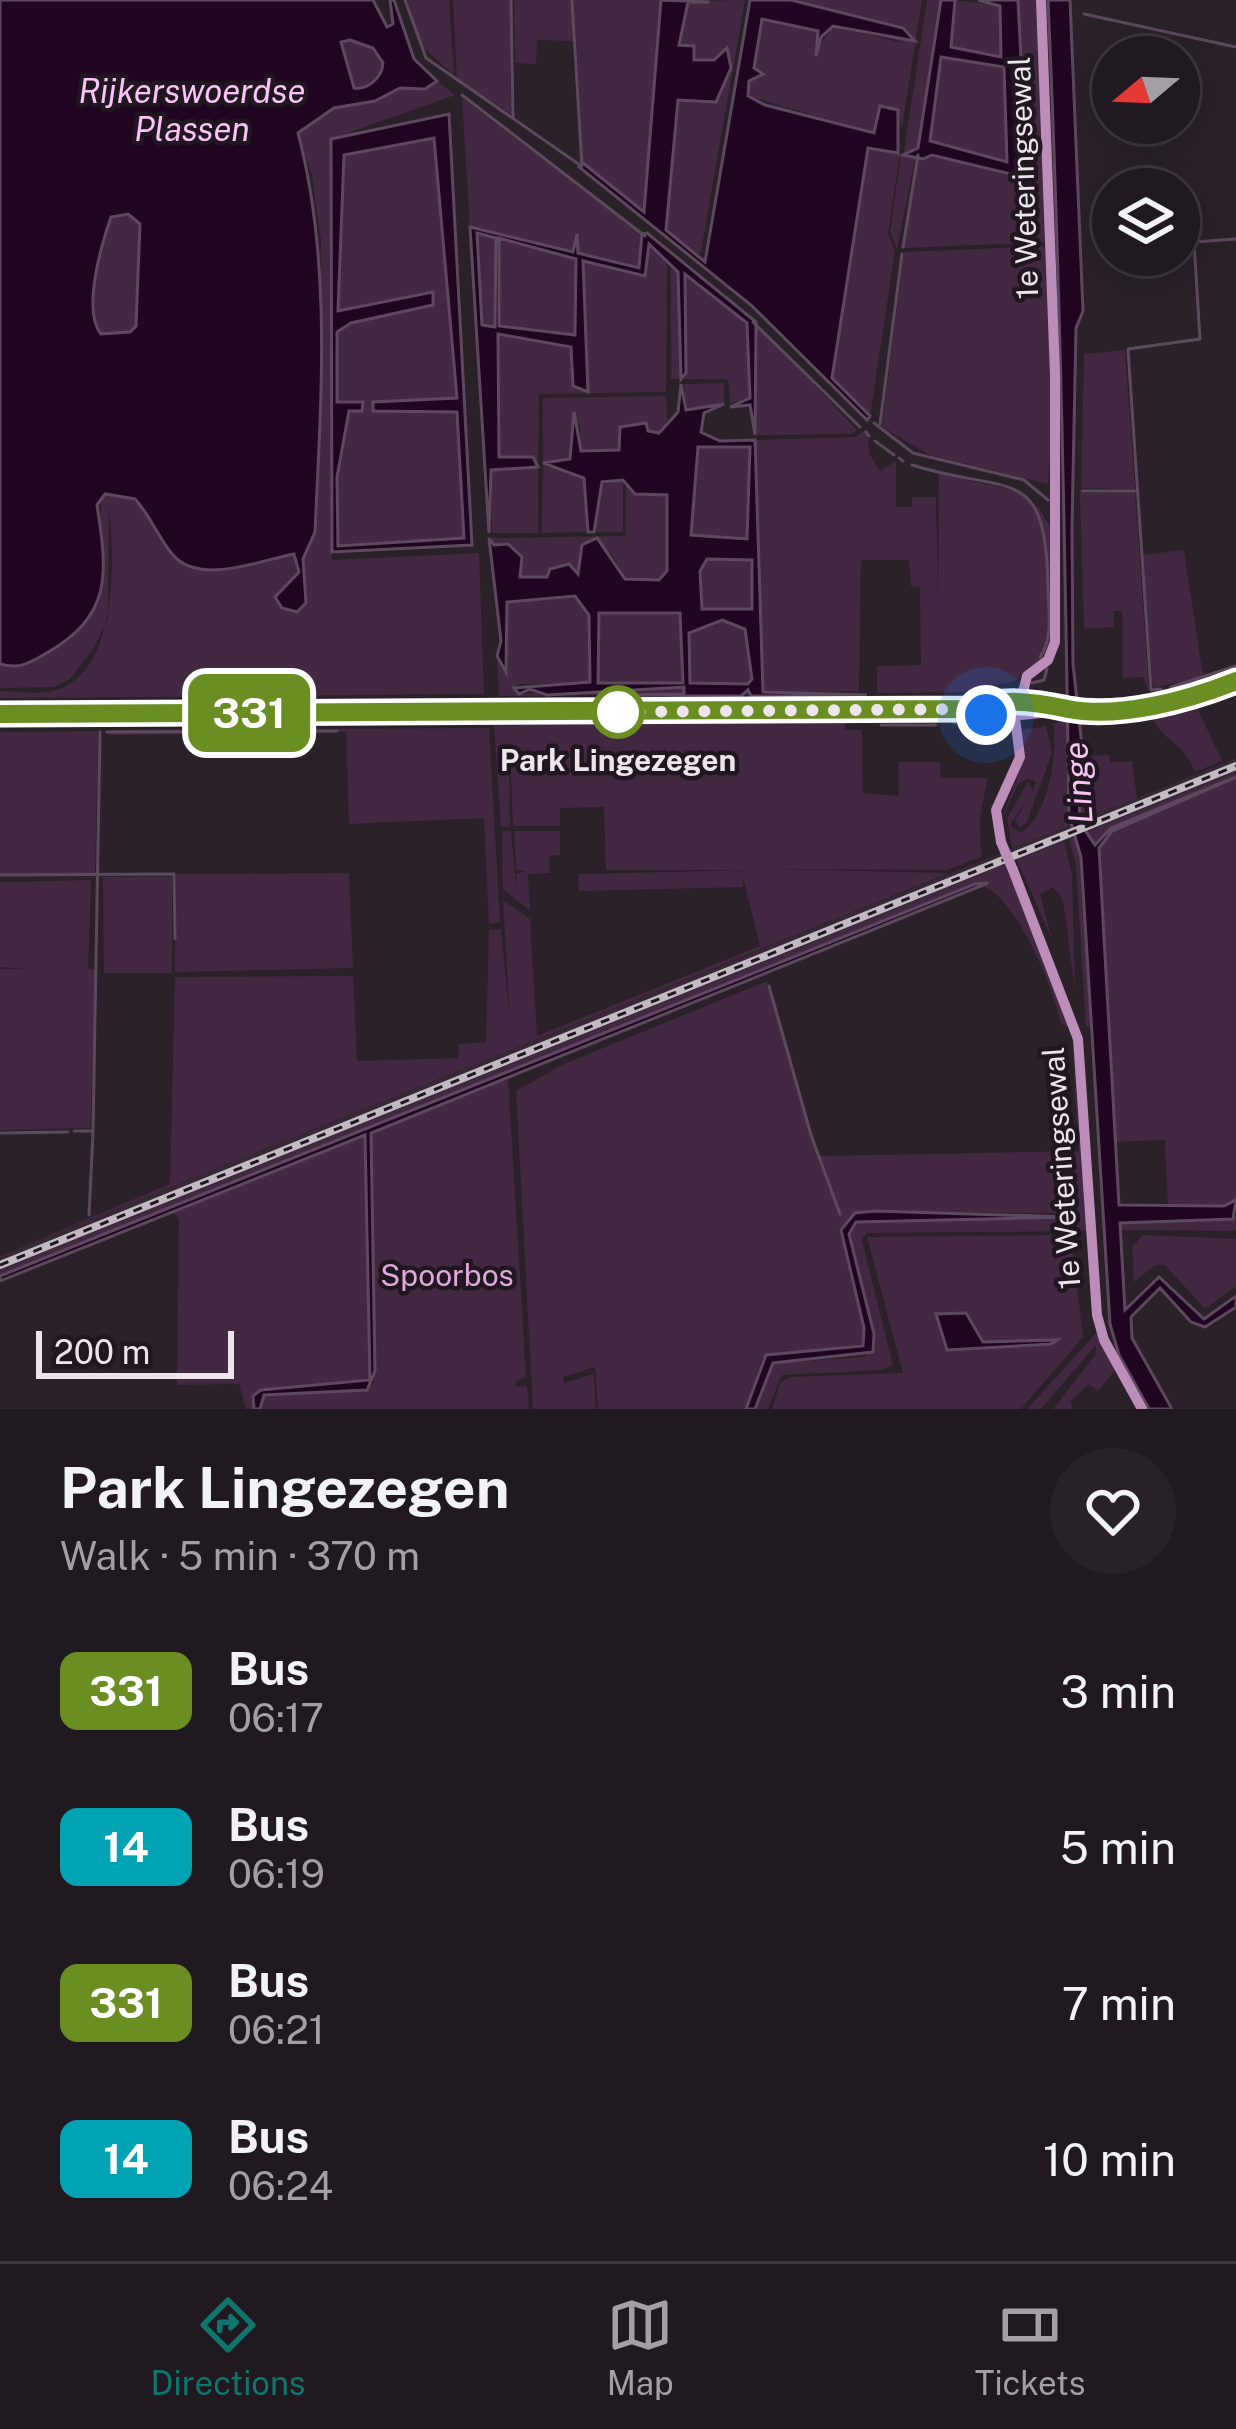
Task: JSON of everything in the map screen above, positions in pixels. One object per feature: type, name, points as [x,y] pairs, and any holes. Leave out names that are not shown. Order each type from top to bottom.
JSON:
[{"type":"street","name":"1e Weteringsewal","points":[[1021,700],[1027,676],[1048,660],[1055,643],[1055,356],[1041,0]]},
{"type":"street","points":[[965,709],[1000,718],[1033,718],[1066,709],[1155,704],[1236,681]]},
{"type":"street","points":[[0,714],[965,709],[1021,700],[1066,709]]},
{"type":"street","points":[[1033,718],[1040,708],[1036,700]]},
{"type":"street","points":[[1000,718],[997,710],[1004,701]]},
{"type":"street","name":"1e Weteringsewal","points":[[1015,718],[1020,757],[996,811],[1001,842],[1076,1030],[1097,1315],[1108,1347],[1142,1409]]},
{"type":"shaded area","points":[[1236,758],[1236,772],[0,1270],[0,1256]]},
{"type":"green space","points":[[407,0],[449,0],[454,75],[420,45]]},
{"type":"green space","points":[[453,0],[510,0],[511,114],[457,79]]},
{"type":"green space","points":[[514,0],[571,0],[574,41],[537,40],[536,64],[515,63]]},
{"type":"green space","points":[[574,0],[661,0],[644,213],[583,163]]},
{"type":"green space","points":[[745,0],[697,257],[666,230],[678,100],[702,101],[724,84],[731,67],[721,52],[714,60],[693,60],[679,46],[688,1]]},
{"type":"green space","points":[[791,0],[922,0],[902,127],[898,110],[880,107],[874,133],[748,96],[762,19],[818,31],[819,47],[833,26],[907,44]]},
{"type":"green space","points":[[927,0],[941,0],[918,148],[911,153],[904,152]]},
{"type":"green space","points":[[955,0],[1000,6],[1002,57],[951,47]]},
{"type":"green space","points":[[1018,0],[1038,0],[1048,242],[904,248],[918,158],[932,155],[1027,177]]},
{"type":"green space","points":[[354,40],[373,48],[383,63],[380,77],[366,88],[354,88],[341,42]]},
{"type":"green space","points":[[941,56],[1004,67],[1008,162],[930,141]]},
{"type":"green space","points":[[437,81],[455,95],[331,139],[332,560],[479,553],[484,694],[0,698],[0,691],[48,692],[71,683],[88,666],[104,626],[70,679],[55,687],[0,688],[0,664],[32,662],[69,641],[100,602],[101,495],[117,494],[142,507],[188,567],[212,569],[295,554],[299,572],[282,608],[293,613],[304,607],[303,558],[315,532],[321,240],[312,176],[298,133],[323,113]],"holes":[[[109,507],[112,556],[108,609]]]},
{"type":"green space","points":[[462,98],[642,234],[640,268],[577,253],[576,234],[574,252],[470,227]]},
{"type":"green space","points":[[434,137],[457,399],[374,402],[374,411],[457,412],[464,539],[337,546],[337,477],[349,411],[361,411],[362,402],[337,402],[337,332],[351,323],[433,304],[432,293],[338,312],[344,155]]},
{"type":"green space","points":[[868,147],[900,154],[888,233],[895,251],[870,416],[832,379]]},
{"type":"green space","points":[[901,154],[915,158],[897,249],[890,232]]},
{"type":"green space","points":[[127,214],[140,224],[136,326],[131,332],[101,334],[93,311],[98,261],[111,217]]},
{"type":"green space","points":[[477,233],[496,238],[495,327],[482,325]]},
{"type":"green space","points":[[499,238],[576,259],[575,335],[499,326]]},
{"type":"green space","points":[[648,243],[667,257],[666,392],[539,394],[538,463],[532,457],[499,457],[498,333],[572,347],[573,386],[582,261],[644,276]]},
{"type":"green space","points":[[1049,246],[1053,404],[1048,484],[930,455],[882,427],[904,252]]},
{"type":"green space","points":[[671,260],[678,271],[681,379],[671,379]]},
{"type":"green space","points":[[685,273],[748,323],[750,399],[730,403],[728,379],[684,379]]},
{"type":"green space","points":[[755,323],[857,430],[852,434],[755,435]]},
{"type":"green space","points":[[1125,350],[1135,489],[1081,488],[1084,354]]},
{"type":"green space","points":[[724,383],[724,404],[686,410],[684,384]]},
{"type":"green space","points":[[666,396],[667,420],[659,433],[619,437],[619,450],[580,451],[580,425],[574,418],[570,459],[543,463],[543,398]]},
{"type":"green space","points":[[867,429],[870,455],[880,471],[896,461],[896,507],[912,507],[912,497],[936,497],[938,602],[939,474],[1018,491],[1039,508],[1050,527],[1052,634],[1045,657],[1015,681],[965,692],[877,693],[877,666],[921,665],[920,587],[911,586],[909,560],[861,560],[859,691],[763,693],[755,440],[855,437]]},
{"type":"green space","points":[[750,446],[748,539],[691,535],[698,447]]},
{"type":"green space","points":[[543,466],[584,478],[588,532],[542,533]]},
{"type":"green space","points":[[538,467],[538,533],[492,533],[491,469]]},
{"type":"green space","points":[[623,480],[623,532],[594,532],[598,486]]},
{"type":"green space","points":[[626,481],[636,494],[667,495],[667,572],[659,580],[625,579],[612,553],[582,545],[579,574],[551,569],[547,577],[520,577],[515,556],[493,545],[492,538],[625,536]]},
{"type":"green space","points":[[1080,493],[1135,493],[1149,692],[1143,677],[1123,678],[1122,611],[1114,611],[1114,627],[1084,629]]},
{"type":"green space","points":[[1184,550],[1203,677],[1153,688],[1142,555]]},
{"type":"green space","points":[[707,559],[753,560],[753,609],[701,610],[700,571]]},
{"type":"green space","points":[[575,596],[590,614],[590,683],[516,684],[520,694],[684,687],[685,694],[499,696],[497,656],[506,672],[506,602]]},
{"type":"green space","points":[[598,613],[680,613],[683,683],[598,683]]},
{"type":"green space","points":[[722,620],[745,629],[752,679],[748,684],[689,684],[688,632]]},
{"type":"green space","points":[[1198,710],[1222,761],[1195,772],[1152,719]]},
{"type":"green space","points":[[845,718],[845,730],[862,730],[863,793],[899,796],[898,762],[940,762],[941,778],[988,778],[980,816],[981,857],[947,870],[767,869],[949,873],[0,1256],[170,1184],[175,977],[353,976],[357,1061],[458,1058],[459,1044],[486,1042],[489,930],[501,929],[510,1021],[503,900],[530,919],[537,1036],[760,946],[743,877],[743,887],[579,891],[578,874],[757,870],[606,870],[604,807],[560,808],[560,826],[513,826],[509,728],[510,827],[501,827],[494,725]]},
{"type":"green space","points":[[1068,718],[1070,825],[1012,848],[1007,818],[1028,782],[1033,790],[1010,825],[1020,833],[1038,813],[1052,767],[1053,724]]},
{"type":"green space","points":[[1046,726],[1052,753],[1027,822],[1020,828],[1015,821],[1036,783],[1029,778],[1018,784],[1000,824],[1023,762],[1020,730]]},
{"type":"green space","points":[[489,728],[500,922],[489,924],[484,818],[349,824],[346,732],[108,735],[114,730]]},
{"type":"green space","points":[[98,731],[95,875],[0,876],[0,732]]},
{"type":"green space","points":[[1109,755],[1110,762],[1132,761],[1137,798],[1079,821],[1083,756]]},
{"type":"green space","points":[[1236,772],[1236,1200],[1228,1206],[1168,1208],[1165,1140],[1114,1142],[1099,850],[1084,833]]},
{"type":"green space","points":[[502,831],[511,831],[517,897],[516,874],[526,871],[516,870],[514,831],[560,831],[560,855],[549,856],[550,873],[528,874],[530,911],[503,889]]},
{"type":"green space","points":[[1074,836],[1081,857],[1091,1026],[1086,1027],[1076,865],[1069,838]]},
{"type":"green space","points":[[1064,841],[1072,874],[1075,990],[1063,900],[1053,887],[1040,894],[1052,940],[1017,860]]},
{"type":"green space","points":[[1006,864],[1069,1027],[1061,1024],[1050,987],[1017,920],[989,889],[975,884],[0,1276],[0,1270]]},
{"type":"green space","points":[[349,873],[353,968],[175,972],[176,874]]},
{"type":"green space","points":[[103,877],[172,877],[172,973],[104,973]]},
{"type":"green space","points":[[91,880],[88,969],[96,970],[90,1128],[0,1130],[0,969],[28,969],[0,967],[0,882]]},
{"type":"green space","points":[[767,981],[819,1156],[1079,1151],[1071,1035],[1088,1231],[867,1233],[862,1240],[893,1365],[882,1370],[782,1375],[768,1409],[755,1409],[773,1363],[865,1357],[876,1344],[849,1234],[856,1222],[1070,1217],[1065,1213],[862,1212],[846,1221],[841,1236],[864,1328],[861,1347],[762,1358],[746,1409],[598,1409],[595,1367],[563,1377],[564,1383],[594,1374],[596,1409],[533,1409],[516,1091],[564,1064]]},
{"type":"green space","name":"Spoorbos","points":[[508,1077],[526,1377],[515,1382],[516,1387],[527,1386],[529,1409],[260,1409],[264,1395],[367,1390],[374,1383],[370,1133]]},
{"type":"green space","points":[[365,1134],[370,1380],[253,1396],[254,1409],[246,1409],[239,1384],[177,1385],[179,1219],[174,1213]]},
{"type":"green space","points":[[1236,1217],[1236,1230],[1230,1231],[1118,1230],[1122,1222]]},
{"type":"green space","points":[[1071,1235],[1083,1337],[1021,1409],[772,1409],[780,1383],[790,1377],[903,1373],[867,1237]],"holes":[[[936,1314],[973,1323],[983,1342],[1055,1341],[947,1350]]]},
{"type":"green space","points":[[1143,1235],[1236,1239],[1236,1286],[1205,1309],[1165,1265],[1155,1265],[1134,1282],[1132,1247]]},
{"type":"green space","points":[[1097,1332],[1115,1370],[1098,1391],[1089,1384],[1070,1402],[1073,1409],[1053,1409],[1096,1354],[1096,1345],[1041,1409],[1027,1409]]},
{"type":"water","name":"Rijkerswoerdse Plassen","points":[[0,0],[373,0],[387,27],[393,24],[390,0],[394,0],[414,59],[437,81],[425,89],[400,88],[375,101],[334,108],[298,133],[316,231],[322,331],[315,532],[303,559],[306,603],[297,612],[282,608],[275,597],[299,572],[294,554],[231,568],[199,569],[173,555],[135,499],[105,494],[97,505],[103,573],[94,609],[67,640],[45,654],[23,665],[0,664]],"holes":[[[350,40],[373,48],[383,63],[377,78],[365,87],[354,88],[341,42]],[[128,214],[140,224],[136,326],[130,332],[101,334],[93,310],[98,261],[111,217]]]},
{"type":"water","points":[[661,0],[709,2],[688,2],[679,45],[694,46],[694,60],[714,60],[727,48],[731,68],[716,102],[678,100],[666,230],[705,262],[750,0],[791,0],[903,28],[915,41],[833,26],[821,37],[816,56],[818,31],[762,19],[754,68],[763,74],[749,81],[748,96],[765,105],[874,133],[880,106],[898,110],[898,153],[868,148],[832,378],[870,416],[867,420],[751,305],[579,167],[583,163],[644,212]]},
{"type":"water","points":[[941,0],[955,0],[951,47],[1001,57],[1000,6],[978,0],[1018,0],[1027,178],[932,155],[923,159],[903,155],[918,148]],"holes":[[[941,57],[1004,67],[1007,162],[930,141]]]},
{"type":"water","name":"Linge","points":[[1048,0],[1070,0],[1083,311],[1076,328],[1072,528],[1073,664],[1082,746],[1079,821],[1095,845],[1111,828],[1236,777],[1112,831],[1099,848],[1119,1205],[1224,1206],[1236,1200],[1233,1219],[1120,1223],[1125,1310],[1159,1277],[1204,1319],[1236,1296],[1236,1307],[1205,1327],[1191,1322],[1160,1288],[1131,1317],[1132,1338],[1172,1409],[1149,1409],[1119,1355],[1110,1324],[1081,857],[1069,816]]},
{"type":"water","points":[[449,114],[472,545],[332,552],[331,139]],"holes":[[[434,138],[457,398],[373,402],[373,411],[457,412],[464,538],[338,546],[337,477],[349,411],[362,411],[363,402],[337,402],[337,332],[351,323],[433,305],[433,292],[338,311],[344,155]]]},
{"type":"water","points":[[470,227],[573,252],[577,234],[578,253],[639,268],[642,234],[647,233],[756,322],[755,435],[750,405],[730,407],[750,398],[747,323],[685,274],[686,373],[681,379],[678,272],[649,244],[645,276],[583,261],[588,392],[573,386],[571,347],[498,334],[499,457],[533,457],[538,467],[491,470],[489,533]],"holes":[[[477,233],[496,238],[495,327],[482,325]],[[499,238],[576,259],[575,335],[499,326]]]},
{"type":"water","points":[[681,384],[686,410],[724,404],[704,413],[701,432],[720,441],[755,440],[763,692],[867,695],[751,696],[748,690],[741,696],[629,695],[684,694],[684,687],[547,695],[530,689],[519,694],[514,688],[590,682],[589,615],[575,596],[507,602],[506,672],[497,656],[501,641],[489,538],[494,545],[508,544],[522,557],[520,577],[547,577],[550,569],[569,564],[578,574],[582,545],[597,538],[625,579],[659,580],[667,571],[667,495],[635,494],[623,480],[602,482],[594,532],[588,532],[584,478],[543,463],[570,459],[574,412],[581,451],[619,450],[620,427],[646,423],[648,431],[659,433],[678,412]],"holes":[[[698,447],[750,447],[747,539],[691,535]],[[707,559],[752,560],[752,609],[702,609],[700,571]],[[599,613],[680,613],[683,683],[598,683]],[[722,620],[745,629],[752,679],[748,684],[690,683],[689,633]]]},
{"type":"water","points":[[988,883],[371,1133],[375,1371],[367,1390],[264,1395],[260,1409],[254,1409],[253,1396],[261,1390],[370,1380],[365,1135],[0,1281],[0,1276],[114,1230],[975,884]]},
{"type":"water","points":[[855,1213],[1070,1217],[856,1222],[849,1234],[874,1334],[873,1352],[773,1363],[755,1409],[746,1409],[766,1355],[863,1346],[864,1328],[841,1230]]},
{"type":"water","points":[[966,1313],[983,1342],[1057,1340],[947,1350],[936,1314]]},
{"type":"waterway","points":[[405,0],[426,58],[580,165]]},
{"type":"waterway","points":[[511,0],[513,118]]},
{"type":"waterway","points":[[572,0],[582,166]]},
{"type":"waterway","points":[[1084,14],[1236,47]]},
{"type":"waterway","points":[[462,95],[645,236]]},
{"type":"waterway","points":[[903,247],[918,155]]},
{"type":"waterway","points":[[1161,689],[1151,690],[1128,349],[1200,339],[1194,242],[1236,239]]},
{"type":"waterway","points":[[880,424],[902,254]]},
{"type":"waterway","points":[[753,322],[860,427]]},
{"type":"waterway","points":[[874,423],[913,453],[1024,480],[1048,500]]},
{"type":"waterway","points":[[866,432],[869,436]]},
{"type":"waterway","points":[[875,441],[894,455]]},
{"type":"waterway","points":[[899,458],[903,461]]},
{"type":"waterway","points":[[912,465],[997,484],[1016,490],[1029,501],[1039,518],[1048,585],[1049,632],[1040,657]]},
{"type":"waterway","points":[[1082,491],[1135,491]]},
{"type":"waterway","points":[[1171,687],[1236,666]]},
{"type":"waterway","points":[[1032,683],[1044,680],[1047,669]]},
{"type":"waterway","points":[[954,723],[982,724]]},
{"type":"waterway","points":[[881,725],[936,725]]},
{"type":"waterway","points":[[107,732],[337,731]]},
{"type":"waterway","points":[[74,1131],[93,1131],[100,732]]},
{"type":"waterway","points":[[0,875],[174,874],[175,939]]},
{"type":"waterway","points":[[769,986],[811,1135],[840,1214]]},
{"type":"waterway","points":[[0,1133],[68,1132]]},
{"type":"waterway","points":[[89,1215],[93,1133]]},
{"type":"railway","points":[[0,1265],[1236,766]]},
{"type":"bus line","name":"331","points":[[0,714],[506,716],[528,712],[965,709],[1021,700],[1047,701],[1065,709],[1120,708],[1185,698],[1236,681]]},
{"type":"place","name":"Park Lingezegen","points":[[618,712]]},
{"type":"route","points":[[618,712],[965,709],[986,715]]}]
